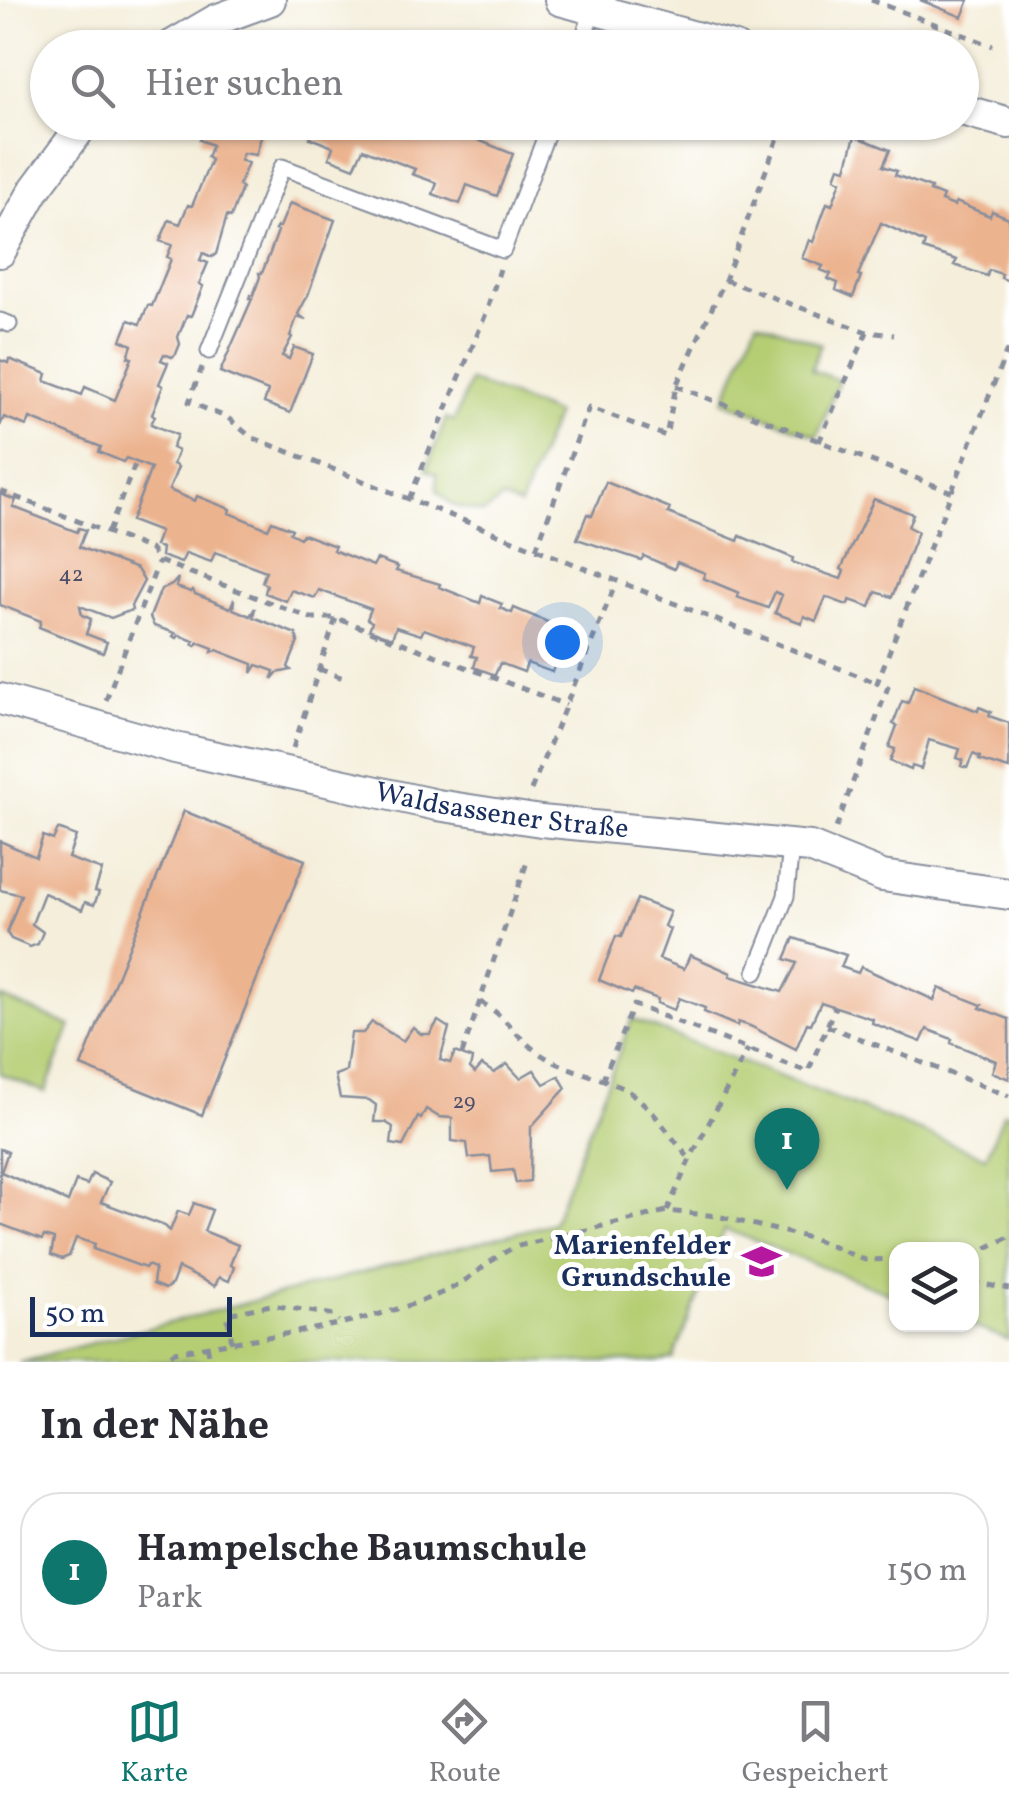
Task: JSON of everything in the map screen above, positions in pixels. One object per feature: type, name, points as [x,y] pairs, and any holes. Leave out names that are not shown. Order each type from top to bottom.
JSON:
[{"type":"street","points":[[199,30],[270,0]]},
{"type":"street","points":[[560,0],[671,30]]},
{"type":"street","points":[[979,115],[1009,123]]},
{"type":"street","points":[[0,252],[35,188],[71,140]]},
{"type":"street","name":"Waldsassener Straße","points":[[0,699],[175,748],[437,805],[541,821],[810,847],[882,876],[1009,894]]},
{"type":"lane","points":[[586,30],[593,8]]},
{"type":"lane","points":[[209,351],[282,167],[502,250],[544,140]]},
{"type":"lane","points":[[756,972],[786,896],[791,846]]},
{"type":"path","points":[[871,0],[950,30]]},
{"type":"path","points":[[979,41],[992,46]]},
{"type":"path","points":[[536,549],[589,407],[666,436],[676,386],[725,280],[777,140]]},
{"type":"path","points":[[409,499],[485,316],[498,279],[502,250]]},
{"type":"path","points":[[725,280],[867,332],[894,334]]},
{"type":"path","points":[[819,442],[867,332]]},
{"type":"path","points":[[877,683],[1009,344]]},
{"type":"path","points":[[209,351],[189,402],[228,418],[250,436],[888,687],[836,828]]},
{"type":"path","points":[[676,386],[952,492]]},
{"type":"path","points":[[108,532],[136,462]]},
{"type":"path","points":[[0,491],[150,549],[159,561],[310,618],[336,618],[566,704]]},
{"type":"path","points":[[105,703],[159,561]]},
{"type":"path","points":[[530,793],[616,582]]},
{"type":"path","points":[[293,749],[336,618]]},
{"type":"path","points":[[319,669],[346,679]]},
{"type":"path","points":[[462,1054],[527,862]]},
{"type":"path","points":[[480,1002],[500,1012],[534,1050],[573,1072],[622,1088],[642,1101],[690,1160]]},
{"type":"path","points":[[602,1080],[634,1005],[808,1072],[835,1007]]},
{"type":"path","points":[[827,1026],[1009,1096]]},
{"type":"path","points":[[668,1211],[748,1048]]},
{"type":"path","points":[[157,1362],[175,1352],[391,1310],[450,1290],[496,1255],[518,1246],[668,1211],[717,1216],[814,1239],[865,1260],[889,1259]]},
{"type":"path","points":[[979,1252],[1009,1237]]},
{"type":"path","points":[[979,1283],[1009,1289]]},
{"type":"path","points":[[232,1342],[227,1314],[256,1308],[318,1312],[334,1315],[340,1321]]},
{"type":"path","points":[[206,1346],[211,1362]]},
{"type":"green space","points":[[757,321],[821,344],[811,370],[839,380],[817,436],[724,401]]},
{"type":"green space","points":[[470,381],[556,414],[520,506],[502,499],[484,513],[452,505],[437,490],[437,474],[426,470],[446,418],[454,421]]},
{"type":"green space","points":[[0,997],[71,1026],[45,1092],[0,1074]]},
{"type":"green space","points":[[632,1019],[986,1157],[1004,1112],[1009,1114],[1009,1340],[979,1329],[979,1242],[889,1242],[889,1293],[725,1229],[673,1359],[659,1362],[19,1362],[553,1223]]},
{"type":"building","points":[[920,0],[969,0],[962,17]]},
{"type":"building","points":[[200,140],[260,140],[256,155],[243,153],[240,160],[248,163],[239,185],[242,188],[231,217],[227,216],[216,254],[212,257],[203,253],[200,260],[208,263],[199,284],[203,286],[178,337],[176,354],[164,354],[161,360],[168,363],[159,384],[163,386],[151,424],[177,435],[172,448],[178,451],[173,464],[178,467],[169,490],[230,509],[229,513],[268,529],[272,521],[292,529],[290,533],[300,538],[303,534],[335,546],[333,550],[373,566],[377,559],[398,567],[396,571],[440,584],[439,587],[480,603],[482,596],[512,613],[514,608],[569,631],[563,646],[570,649],[564,665],[556,662],[552,672],[527,663],[524,672],[500,663],[495,675],[474,667],[474,647],[424,629],[421,635],[396,627],[392,638],[369,630],[372,622],[367,619],[371,609],[319,590],[315,598],[291,590],[286,601],[265,593],[267,585],[262,582],[266,571],[215,552],[211,562],[186,553],[181,563],[161,556],[162,548],[155,546],[160,532],[131,521],[151,468],[126,458],[123,462],[99,452],[101,447],[30,418],[27,426],[4,417],[0,426],[0,360],[8,363],[9,359],[47,374],[45,381],[82,395],[85,387],[115,400],[132,358],[128,357],[132,345],[121,340],[129,320],[140,324],[148,305],[152,306],[171,259],[167,257],[172,245],[160,241],[169,220],[180,224],[188,205],[192,206],[211,160],[207,157],[212,145]]},
{"type":"building","points":[[315,140],[478,140],[513,154],[497,196],[467,185],[460,204],[433,194],[437,183],[412,174],[415,169],[363,149],[354,168],[329,158],[333,147]]},
{"type":"building","points":[[854,140],[865,140],[890,150],[883,166],[897,171],[895,175],[931,188],[930,191],[943,196],[941,201],[1009,218],[1009,281],[989,270],[987,276],[954,265],[957,260],[923,249],[925,243],[881,223],[858,275],[861,276],[853,297],[836,290],[838,283],[828,279],[831,274],[821,270],[823,266],[802,258],[809,240],[813,242],[827,203],[832,205],[841,181],[835,178],[839,167],[846,169]]},
{"type":"building","points":[[290,203],[335,220],[298,314],[306,320],[297,317],[282,356],[289,359],[294,347],[313,354],[290,413],[264,403],[268,391],[220,372],[270,253],[278,231],[275,230]]},
{"type":"building","points":[[606,482],[670,508],[668,513],[738,541],[740,536],[793,558],[792,562],[841,579],[841,569],[874,499],[913,514],[908,527],[918,532],[892,597],[876,592],[870,607],[850,600],[847,605],[826,597],[816,621],[804,616],[802,623],[775,613],[782,595],[775,592],[768,608],[737,597],[739,593],[703,578],[705,573],[677,562],[674,569],[644,556],[641,560],[577,539]]},
{"type":"building","points":[[0,494],[16,500],[13,507],[77,532],[79,528],[86,530],[79,547],[137,569],[144,581],[132,610],[111,618],[80,606],[82,615],[91,619],[86,634],[107,642],[103,653],[39,627],[41,621],[0,605]]},
{"type":"building","points":[[178,578],[176,587],[193,590],[230,608],[234,599],[233,609],[250,616],[255,608],[253,617],[296,634],[298,642],[288,667],[291,670],[277,673],[272,679],[274,671],[257,665],[252,673],[253,664],[217,650],[212,652],[213,648],[198,642],[196,646],[194,641],[173,637],[175,633],[154,626],[150,617],[161,589]]},
{"type":"building","points":[[914,686],[978,711],[979,707],[991,712],[989,716],[1009,723],[1009,769],[979,760],[973,754],[967,768],[961,766],[963,760],[957,758],[960,749],[929,740],[921,769],[912,766],[911,770],[890,761],[895,749],[889,747],[897,726],[893,724],[902,701],[908,703]]},
{"type":"building","points":[[184,811],[305,860],[202,1115],[81,1066]]},
{"type":"building","points":[[58,829],[76,836],[68,858],[102,870],[95,891],[99,892],[94,905],[85,902],[82,910],[44,893],[32,924],[43,932],[38,944],[30,947],[11,939],[7,933],[21,895],[0,890],[0,841],[36,857],[43,836],[53,840]]},
{"type":"building","points":[[637,899],[670,912],[664,926],[670,929],[659,959],[684,969],[690,955],[731,973],[730,976],[782,992],[797,963],[785,959],[794,938],[846,955],[841,967],[858,973],[861,967],[934,1000],[939,988],[982,1005],[980,1008],[1009,1019],[1009,1079],[992,1072],[996,1061],[951,1043],[952,1039],[927,1029],[921,1042],[872,1023],[873,1019],[821,1002],[796,1049],[679,998],[674,1010],[657,1003],[658,999],[634,990],[632,994],[599,980],[616,936],[621,937]]},
{"type":"building","points":[[438,1021],[449,1028],[440,1060],[450,1063],[455,1052],[472,1059],[470,1068],[475,1073],[482,1065],[494,1073],[507,1064],[520,1078],[534,1070],[544,1084],[559,1076],[566,1088],[531,1127],[530,1181],[516,1183],[513,1170],[492,1172],[490,1156],[469,1158],[467,1143],[452,1141],[452,1118],[439,1117],[426,1109],[403,1146],[391,1144],[393,1127],[374,1122],[376,1105],[369,1100],[340,1098],[335,1075],[346,1071],[351,1033],[363,1033],[372,1022],[403,1041],[413,1027],[421,1034],[430,1034]]},
{"type":"building","points":[[0,1149],[8,1152],[1,1172],[68,1202],[76,1181],[87,1185],[92,1174],[110,1182],[101,1202],[170,1231],[178,1211],[189,1215],[194,1203],[212,1210],[204,1231],[238,1245],[229,1281],[219,1277],[215,1286],[178,1268],[172,1284],[165,1289],[153,1284],[155,1268],[93,1249],[95,1244],[76,1238],[69,1256],[62,1259],[51,1255],[54,1239],[44,1236],[42,1240],[0,1224]]},
{"type":"place","name":"Hampelsche Baumschule","points":[[787,1190]]},
{"type":"place","name":"Marienfelder Grundschule","points":[[761,1262]]}]
